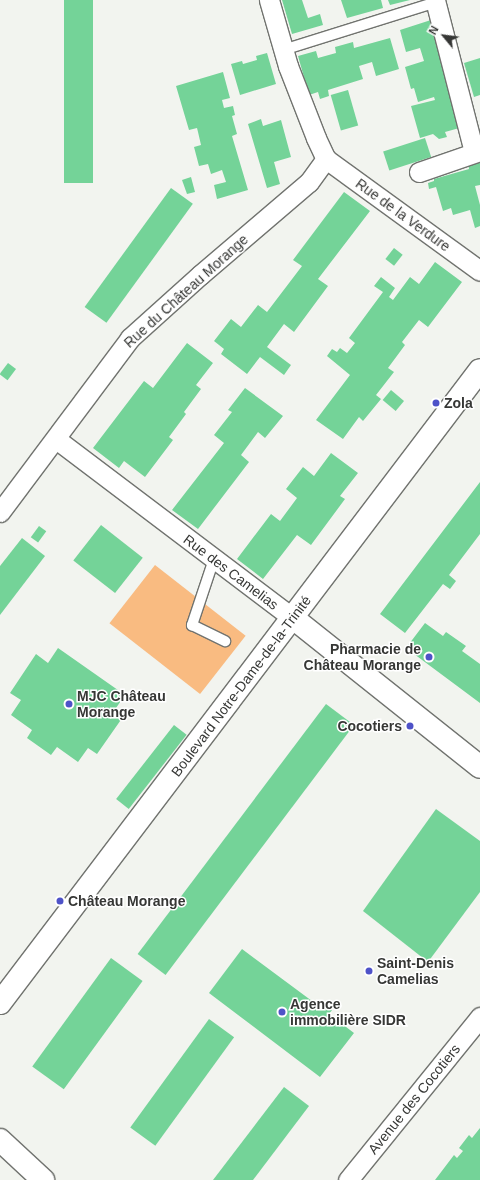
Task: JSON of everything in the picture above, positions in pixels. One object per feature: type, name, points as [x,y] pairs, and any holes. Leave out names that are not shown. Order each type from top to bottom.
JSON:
[{"type":"street","points":[[269,0],[284,50],[316,138],[326,159]]},
{"type":"street","points":[[419,172],[477,152],[435,1]]},
{"type":"street","name":"Rue de la Verdure","points":[[326,159],[480,271]]},
{"type":"street","name":"Rue du Château Morange","points":[[0,512],[130,338],[200,274],[309,182],[326,159]]},
{"type":"street","name":"Boulevard Notre-Dame-de-la-Trinité","points":[[0,1002],[480,370]]},
{"type":"street","name":"Rue des Camelias","points":[[56,439],[293,618],[480,767]]},
{"type":"street","name":"Avenue des Cocotiers","points":[[348,1180],[480,1017]]},
{"type":"street","name":"Avenue des Cocotiers","points":[[363,1180],[480,1035]]},
{"type":"street","points":[[2,1138],[43,1180]]},
{"type":"lane","points":[[284,50],[435,1]]},
{"type":"lane","points":[[214,559],[192,625],[225,641]]},
{"type":"shaded area","points":[[155,565],[246,636],[200,694],[109,623]]},
{"type":"building","points":[[64,0],[93,0],[93,183],[64,183]]},
{"type":"building","points":[[282,0],[302,0],[308,18],[320,14],[323,25],[292,34]]},
{"type":"building","points":[[341,0],[381,0],[383,8],[347,18]]},
{"type":"building","points":[[388,0],[410,0],[390,5]]},
{"type":"building","points":[[431,20],[463,127],[445,132],[447,137],[439,139],[433,134],[420,138],[411,106],[435,100],[434,97],[418,102],[414,88],[411,89],[405,67],[424,61],[420,48],[406,52],[400,30]]},
{"type":"building","points":[[390,38],[399,69],[376,76],[372,62],[359,66],[363,79],[328,90],[329,96],[320,99],[318,92],[309,95],[298,56],[316,51],[318,58],[336,53],[335,47],[353,42],[354,48]]},
{"type":"building","points":[[267,53],[276,84],[240,95],[231,64],[242,61],[243,64],[257,60],[256,56]]},
{"type":"building","points":[[480,58],[480,95],[474,97],[464,63]]},
{"type":"building","points":[[223,72],[230,98],[222,100],[224,108],[233,106],[235,115],[232,116],[237,134],[232,136],[248,190],[217,199],[214,185],[226,182],[222,170],[211,174],[208,164],[199,166],[194,147],[201,145],[197,128],[189,130],[176,86]]},
{"type":"building","points":[[348,90],[358,126],[341,131],[331,95]]},
{"type":"building","points":[[261,119],[263,126],[281,120],[291,157],[274,162],[280,184],[267,188],[248,124]]},
{"type":"building","points":[[425,138],[431,157],[389,171],[383,152]]},
{"type":"building","points":[[480,159],[480,185],[475,186],[480,205],[480,226],[475,228],[470,210],[453,215],[451,208],[443,211],[436,187],[429,189],[428,183],[434,181],[434,179],[469,169],[468,163]]},
{"type":"building","points":[[191,177],[195,192],[187,194],[182,180]]},
{"type":"building","points":[[171,188],[193,204],[106,323],[85,307]]},
{"type":"building","points":[[344,192],[370,211],[318,279],[328,286],[294,332],[284,324],[267,347],[291,365],[284,375],[260,357],[247,374],[221,354],[224,349],[214,341],[231,319],[241,327],[258,305],[267,312],[302,266],[293,260]]},
{"type":"building","points":[[394,248],[403,255],[394,266],[385,259]]},
{"type":"building","points":[[435,262],[462,282],[428,327],[419,320],[402,342],[405,345],[388,368],[394,372],[376,395],[381,399],[363,421],[359,417],[343,439],[316,420],[350,375],[327,356],[332,349],[337,352],[340,348],[347,353],[355,343],[349,338],[383,292],[374,286],[381,277],[395,288],[389,297],[393,300],[410,277],[419,284]]},
{"type":"building","points":[[187,343],[213,363],[196,385],[201,389],[184,412],[186,414],[169,437],[173,440],[145,477],[124,461],[119,468],[93,448],[144,381],[153,388]]},
{"type":"building","points":[[8,363],[16,369],[8,380],[0,374]]},
{"type":"building","points":[[245,388],[283,416],[265,438],[258,432],[241,455],[249,462],[198,529],[172,510],[224,443],[214,435],[232,412],[228,410]]},
{"type":"building","points":[[391,390],[404,401],[396,411],[383,400]]},
{"type":"building","points":[[331,453],[358,473],[340,496],[345,499],[311,545],[297,535],[263,579],[237,559],[271,514],[280,521],[297,498],[286,489],[303,467],[314,476]]},
{"type":"building","points":[[480,482],[480,534],[449,575],[456,581],[450,589],[443,584],[405,633],[380,614]]},
{"type":"building","points":[[101,525],[143,558],[115,593],[73,560]]},
{"type":"building","points":[[39,526],[46,531],[38,543],[31,537]]},
{"type":"building","points":[[22,538],[45,556],[0,615],[0,566]]},
{"type":"building","points":[[425,623],[443,636],[446,632],[466,646],[462,651],[480,664],[480,703],[406,648]]},
{"type":"building","name":"MJC Château Morange","points":[[58,648],[125,695],[116,708],[125,714],[97,754],[88,748],[78,762],[57,747],[51,755],[27,738],[32,730],[11,715],[21,700],[10,693],[36,654],[48,663]]},
{"type":"building","points":[[326,704],[354,725],[166,975],[138,954]]},
{"type":"building","points":[[174,725],[187,735],[129,809],[116,799]]},
{"type":"building","points":[[436,809],[480,841],[480,892],[428,962],[363,911]]},
{"type":"building","name":"Agence immobilière SIDR","points":[[242,949],[316,1004],[319,1000],[332,1010],[329,1014],[354,1033],[320,1077],[209,993]]},
{"type":"building","points":[[111,958],[143,981],[64,1089],[32,1066]]},
{"type":"building","points":[[209,1019],[234,1037],[155,1146],[130,1127]]},
{"type":"building","points":[[284,1087],[309,1106],[253,1180],[213,1180]]},
{"type":"building","points":[[480,1128],[480,1180],[435,1180],[454,1155],[457,1158],[463,1151],[459,1148],[469,1135],[472,1138]]},
{"type":"place","name":"Zola","points":[[436,403]]},
{"type":"place","name":"Pharmacie de Château Morange","points":[[429,657]]},
{"type":"place","name":"MJC Château Morange","points":[[69,704]]},
{"type":"place","name":"Cocotiers","points":[[410,726]]},
{"type":"place","name":"Château Morange","points":[[60,901]]},
{"type":"place","name":"Saint-Denis Camelias","points":[[369,971]]},
{"type":"place","name":"Agence immobilière SIDR","points":[[282,1012]]}]
